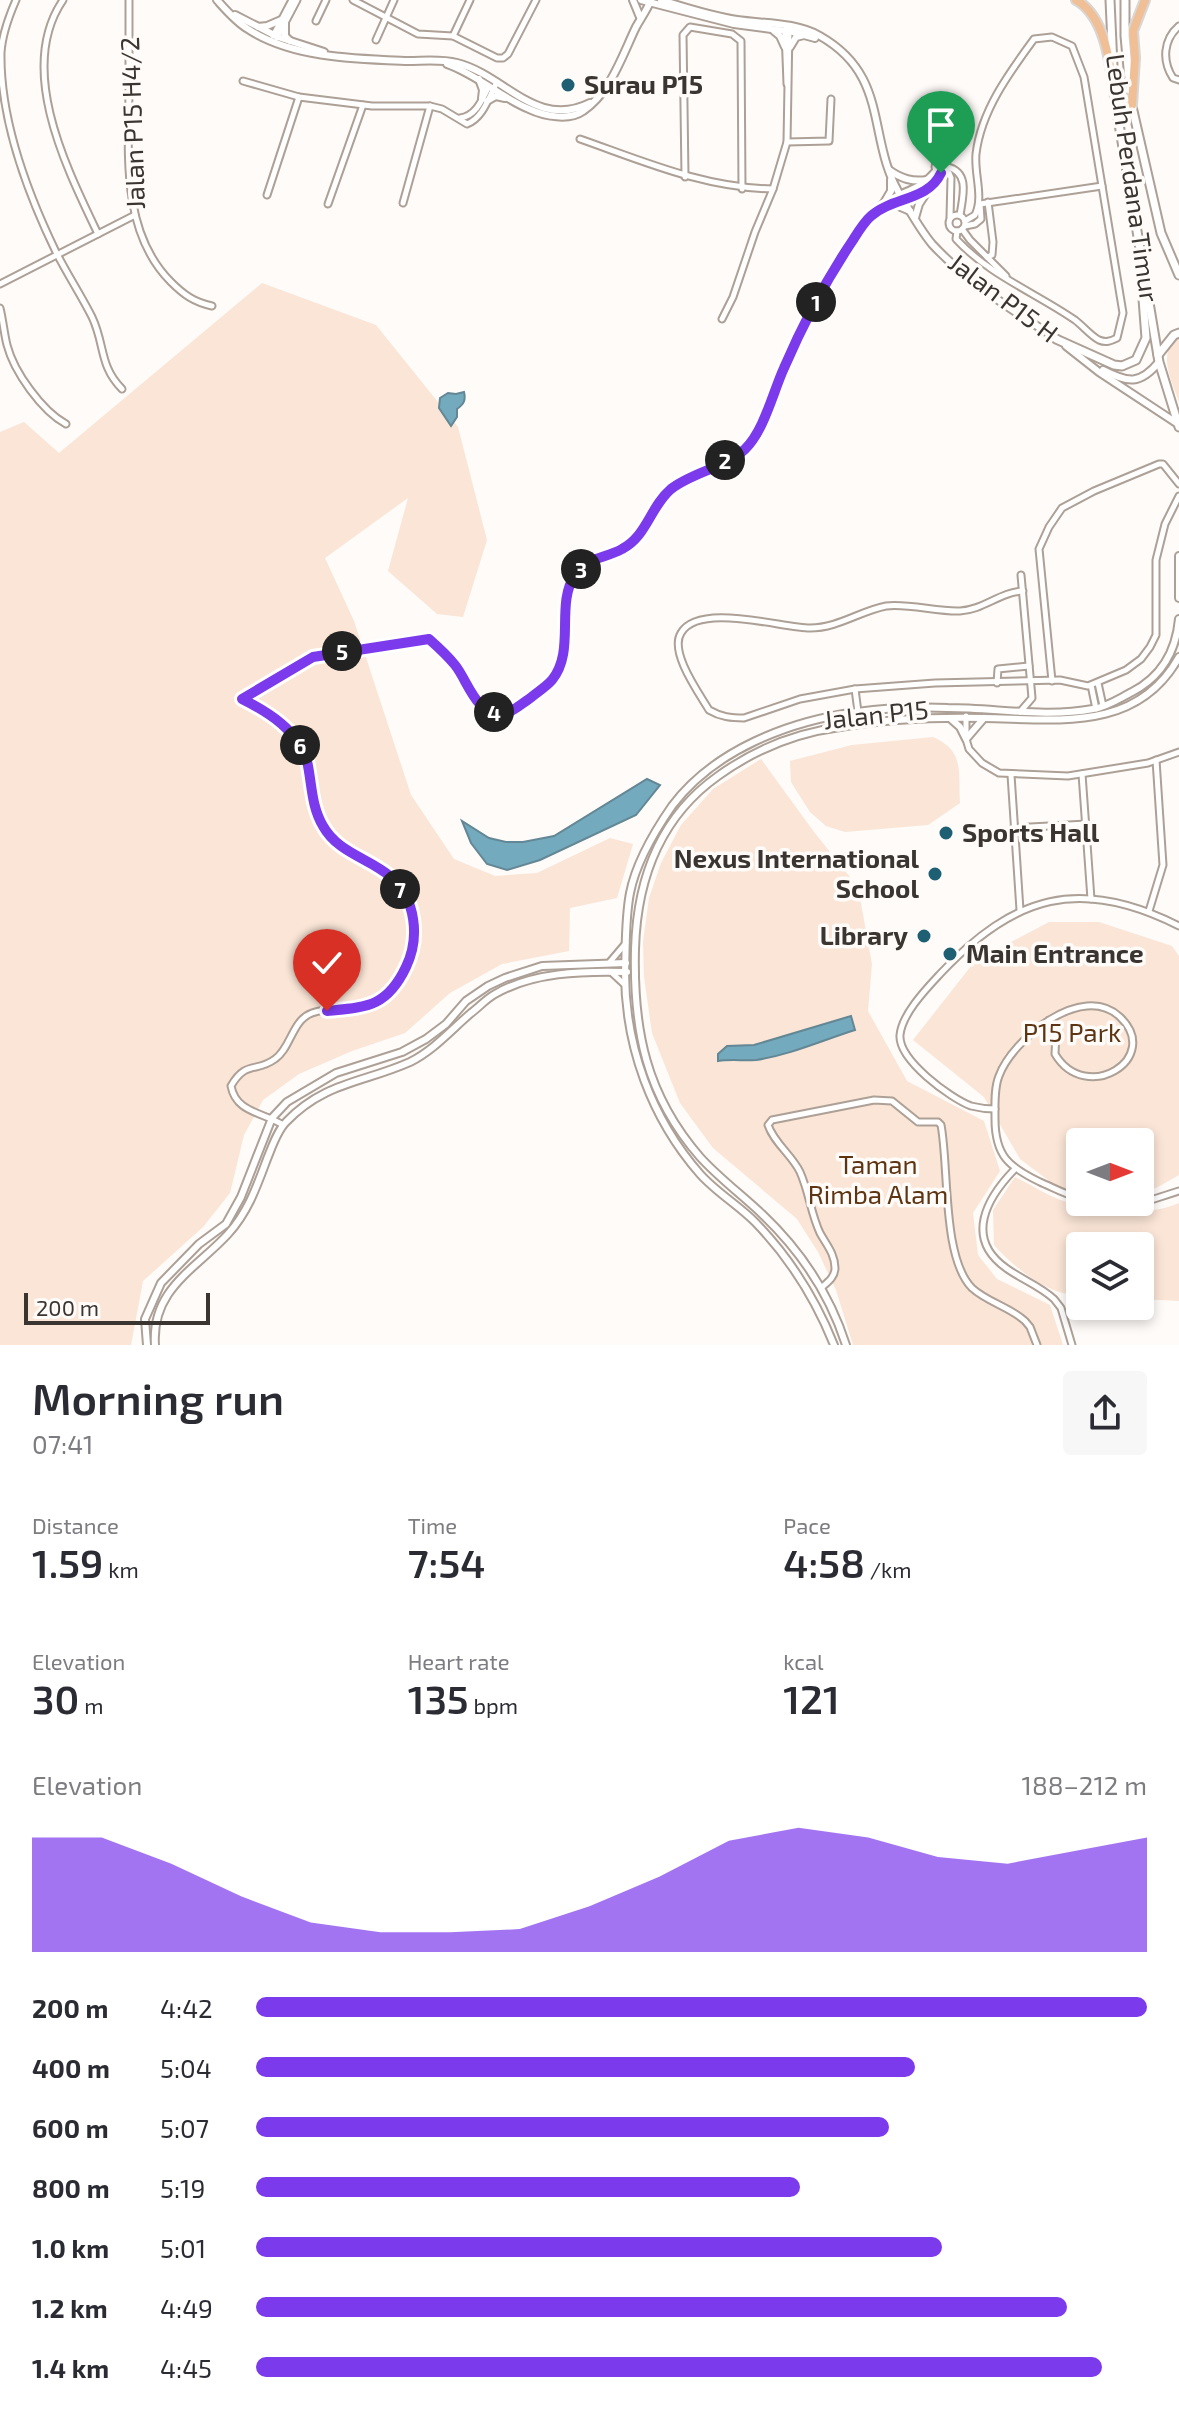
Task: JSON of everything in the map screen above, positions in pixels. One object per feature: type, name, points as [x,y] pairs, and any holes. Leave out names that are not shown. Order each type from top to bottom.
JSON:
[{"type":"main road","points":[[1076,0],[1087,6],[1105,39],[1117,110]]},
{"type":"main road","name":"Lebuh Perdana Timur","points":[[1110,0],[1117,110],[1159,359],[1178,426]]},
{"type":"main road","name":"Lebuh Perdana Timur","points":[[1125,0],[1132,105],[1161,233],[1179,275]]},
{"type":"main road","points":[[1132,105],[1133,31],[1145,0]]},
{"type":"main road","points":[[1056,339],[1114,365],[1122,366],[1136,360],[1146,338],[1142,260]]},
{"type":"main road","points":[[1159,359],[1174,335],[1179,333]]},
{"type":"street","points":[[16,0],[1,52],[2,97],[18,163],[57,255],[95,324],[110,377],[122,389]]},
{"type":"street","points":[[63,0],[47,33],[43,63],[47,93],[68,171],[98,234]]},
{"type":"street","name":"Jalan P15 H4/2","points":[[129,0],[130,186],[141,238],[165,276],[183,294],[196,303],[212,306]]},
{"type":"street","points":[[217,0],[247,29],[304,53],[454,62],[471,67],[512,101]]},
{"type":"street","points":[[274,39],[294,0]]},
{"type":"street","points":[[316,21],[326,0]]},
{"type":"street","points":[[353,0],[418,34],[453,36],[497,58],[508,54],[536,0]]},
{"type":"street","points":[[376,40],[394,0]]},
{"type":"street","points":[[453,36],[470,0]]},
{"type":"street","points":[[633,0],[641,18]]},
{"type":"street","points":[[485,100],[496,96],[542,114],[558,116],[582,112],[614,74],[647,1],[661,3]]},
{"type":"street","points":[[641,18],[661,3]]},
{"type":"street","name":"Jalan P15 H","points":[[661,3],[787,29],[808,35],[846,55]]},
{"type":"street","name":"Jalan P15 H","points":[[661,3],[734,24],[773,30],[806,30],[822,37],[846,55],[863,75],[872,96],[890,172],[901,197],[931,242],[969,278],[1178,426]]},
{"type":"street","points":[[229,12],[274,39],[335,55]]},
{"type":"street","points":[[258,27],[283,21]]},
{"type":"street","points":[[283,21],[285,36],[291,41]]},
{"type":"street","points":[[1179,26],[1168,42],[1165,56],[1166,67],[1173,78],[1179,80]]},
{"type":"street","points":[[685,177],[683,35],[690,27],[732,34],[741,41],[742,189]]},
{"type":"street","points":[[722,319],[773,189],[787,142],[787,29]]},
{"type":"street","points":[[773,30],[787,47]]},
{"type":"street","points":[[787,47],[796,37],[808,35]]},
{"type":"street","points":[[942,170],[949,173],[951,178],[950,227],[975,224],[981,219],[975,164],[982,125],[1016,63],[1034,39],[1052,37],[1072,46],[1084,77],[1123,313],[1117,338],[1100,341],[1074,320],[986,265],[956,239],[962,227]]},
{"type":"street","points":[[436,61],[469,72],[544,108],[572,110],[590,103]]},
{"type":"street","points":[[479,78],[485,100]]},
{"type":"street","points":[[243,81],[299,97],[363,105],[430,106],[459,118],[469,117],[485,100],[493,84]]},
{"type":"street","points":[[267,195],[299,97]]},
{"type":"street","points":[[787,142],[829,141],[831,99]]},
{"type":"street","points":[[328,204],[363,105]]},
{"type":"street","points":[[403,203],[430,106]]},
{"type":"street","points":[[580,139],[685,177],[742,189],[773,189]]},
{"type":"street","points":[[283,1125],[244,1109],[233,1096],[231,1086],[237,1075],[278,1058],[296,1026],[310,1013],[371,1006],[384,999],[398,984],[411,956],[414,926],[404,894],[391,877],[338,845],[323,828],[315,808],[306,758],[300,744],[266,711],[242,699],[313,657],[429,639],[457,666],[480,705],[504,714],[552,680],[560,666],[569,591],[574,577],[591,561],[621,550],[640,536],[661,499],[672,488],[744,451],[756,436],[784,367],[814,307],[833,272],[871,216],[887,204],[928,184],[942,170],[957,169],[963,187],[962,227],[970,240],[1010,280]]},
{"type":"street","points":[[887,204],[891,191],[890,172],[928,184]]},
{"type":"street","points":[[915,218],[928,184]]},
{"type":"street","points":[[980,204],[1102,186]]},
{"type":"street","points":[[988,202],[996,264]]},
{"type":"street","points":[[887,204],[910,211]]},
{"type":"street","points":[[0,284],[135,215]]},
{"type":"street","points":[[950,218],[960,215]]},
{"type":"street","points":[[987,257],[992,255],[993,242]]},
{"type":"street","points":[[0,308],[7,346],[18,372],[53,417],[66,424]]},
{"type":"street","name":"Jalan P15 H","points":[[1089,364],[1127,380],[1140,380],[1159,359]]},
{"type":"street","points":[[1052,681],[1039,549],[1049,527],[1062,508],[1159,464],[1163,464],[1179,484]]},
{"type":"street","points":[[1023,591],[1014,591],[979,608],[960,611],[889,605],[832,626],[813,629],[745,619],[703,619],[681,632],[678,654],[709,710],[718,715],[744,718],[800,699],[855,689],[935,683],[1052,681],[1094,684],[1126,670],[1141,659],[1156,635],[1156,560],[1165,524],[1179,496]]},
{"type":"street","points":[[1179,556],[1179,598]]},
{"type":"street","points":[[1020,712],[1032,698],[1021,575]]},
{"type":"street","name":"Jalan P15","points":[[834,1345],[814,1301],[779,1251],[755,1222],[702,1176],[681,1150],[651,1100],[633,1043],[625,985],[630,891],[640,862],[657,827],[681,795],[703,773],[750,744],[795,726],[858,712],[966,709],[1046,713],[1099,707],[1144,686],[1161,668],[1174,645],[1179,619]]},
{"type":"street","name":"Jalan P15","points":[[846,1345],[838,1319],[807,1266],[765,1217],[700,1157],[659,1095],[642,1048],[635,963],[641,895],[659,842],[688,801],[707,784],[754,753],[780,742],[837,727],[951,718],[1073,721],[1116,711],[1140,698],[1166,677],[1179,657]]},
{"type":"street","points":[[997,683],[998,669],[1029,666]]},
{"type":"street","points":[[1094,684],[1099,707]]},
{"type":"street","points":[[855,689],[858,712]]},
{"type":"street","points":[[966,709],[966,739]]},
{"type":"street","points":[[951,718],[960,727],[969,749],[982,763],[999,773],[1011,775],[1082,774],[1156,760],[1179,752]]},
{"type":"street","points":[[966,739],[984,718]]},
{"type":"street","points":[[750,744],[754,753]]},
{"type":"street","points":[[1149,911],[1163,865],[1156,760]]},
{"type":"street","points":[[1082,774],[1091,899]]},
{"type":"street","points":[[1011,775],[1020,910]]},
{"type":"street","points":[[1013,828],[1087,824]]},
{"type":"street","points":[[995,1109],[972,1106],[936,1084],[904,1051],[900,1036],[910,1013],[950,963],[989,930],[1020,910],[1054,900],[1091,899],[1149,911],[1179,926]]},
{"type":"street","points":[[609,967],[626,943]]},
{"type":"street","points":[[155,1345],[154,1333],[161,1307],[175,1282],[242,1216],[283,1125],[310,1099],[333,1087],[412,1061],[436,1045],[493,995],[518,983],[635,963]]},
{"type":"street","points":[[147,1345],[145,1319],[161,1283],[199,1244],[226,1224],[241,1197],[272,1118],[287,1102],[336,1073],[402,1052],[426,1039],[446,1024],[466,1001],[496,982],[542,966],[609,967],[635,972]]},
{"type":"street","points":[[609,967],[625,985]]},
{"type":"street","points":[[1049,1020],[1056,1032],[1055,1054],[1074,1073],[1094,1077],[1110,1074],[1124,1064],[1132,1050],[1127,1025],[1109,1010],[1079,1008],[1049,1020],[1023,1038],[1008,1057],[998,1078],[995,1128],[1000,1149],[1014,1170],[1066,1194]]},
{"type":"street","points":[[651,1100],[659,1095]]},
{"type":"street","points":[[821,1288],[835,1270],[830,1249],[813,1217],[801,1173],[768,1125],[772,1120],[874,1100],[892,1101],[918,1122],[938,1122],[941,1125],[945,1184],[960,1271],[973,1288],[1025,1321],[1037,1345]]},
{"type":"street","points":[[1014,1170],[990,1200],[984,1220],[985,1239],[996,1260],[1054,1299],[1061,1308],[1072,1345]]},
{"type":"street","points":[[1154,1199],[1179,1191]]},
{"type":"street","points":[[826,1327],[838,1319]]},
{"type":"green space","points":[[262,283],[376,325],[458,427],[487,540],[463,617],[437,614],[388,571],[408,498],[325,558],[354,621],[411,795],[454,859],[495,876],[537,873],[610,838],[633,844],[617,898],[570,908],[569,951],[502,964],[450,993],[405,1033],[299,1074],[263,1100],[244,1135],[230,1193],[203,1227],[143,1281],[131,1345],[0,1345],[0,432],[24,422],[59,453]]},
{"type":"green space","points":[[1179,337],[1179,402],[1167,358],[1172,343]]},
{"type":"green space","points":[[933,737],[955,756],[960,803],[928,825],[845,832],[826,826],[810,812],[791,782],[790,761],[852,745]]},
{"type":"green space","name":"Taman Rimba Alam","points":[[761,759],[858,887],[872,964],[868,1011],[907,1081],[984,1121],[1000,1171],[973,1213],[978,1255],[997,1279],[1050,1305],[1063,1345],[853,1345],[836,1290],[818,1252],[797,1219],[713,1148],[680,1103],[652,1033],[644,977],[643,942],[649,898],[661,863],[681,825],[713,789]]},
{"type":"green space","name":"P15 Park","points":[[1049,922],[1099,922],[1172,946],[1179,956],[1179,1175],[1154,1188],[1154,1128],[1066,1128],[1066,1194],[1020,1159],[984,1097],[913,1040],[975,961]]},
{"type":"green space","points":[[1015,1177],[1066,1202],[1066,1216],[1154,1216],[1154,1210],[1179,1203],[1179,1301],[1154,1300],[1154,1232],[1066,1232],[1066,1294],[1055,1291],[1022,1271],[994,1245],[993,1210]]},
{"type":"water","points":[[464,392],[464,402],[457,409],[457,417],[451,426],[439,408],[440,398],[448,393]]},
{"type":"water","points":[[647,779],[660,785],[636,815],[540,860],[507,870],[487,864],[471,843],[462,821],[489,838],[506,842],[554,836]]},
{"type":"water","points":[[851,1016],[855,1030],[806,1047],[756,1060],[718,1061],[718,1054],[727,1046],[754,1045]]},
{"type":"place","name":"Surau P15","points":[[568,85]]},
{"type":"place","name":"Sports Hall","points":[[946,833]]},
{"type":"place","name":"Nexus International School","points":[[935,874]]},
{"type":"place","name":"Library","points":[[924,936]]},
{"type":"place","name":"Main Entrance","points":[[950,954]]},
{"type":"route","points":[[327,1011],[371,1006],[384,999],[398,984],[415,940],[412,913],[404,894],[391,877],[338,845],[323,828],[315,808],[306,758],[300,744],[266,711],[242,699],[313,657],[429,639],[457,666],[480,705],[504,714],[516,709],[552,680],[560,666],[569,591],[574,577],[584,565],[621,550],[640,536],[661,499],[672,488],[744,451],[756,436],[784,367],[814,307],[868,218],[927,189],[941,173]]}]
